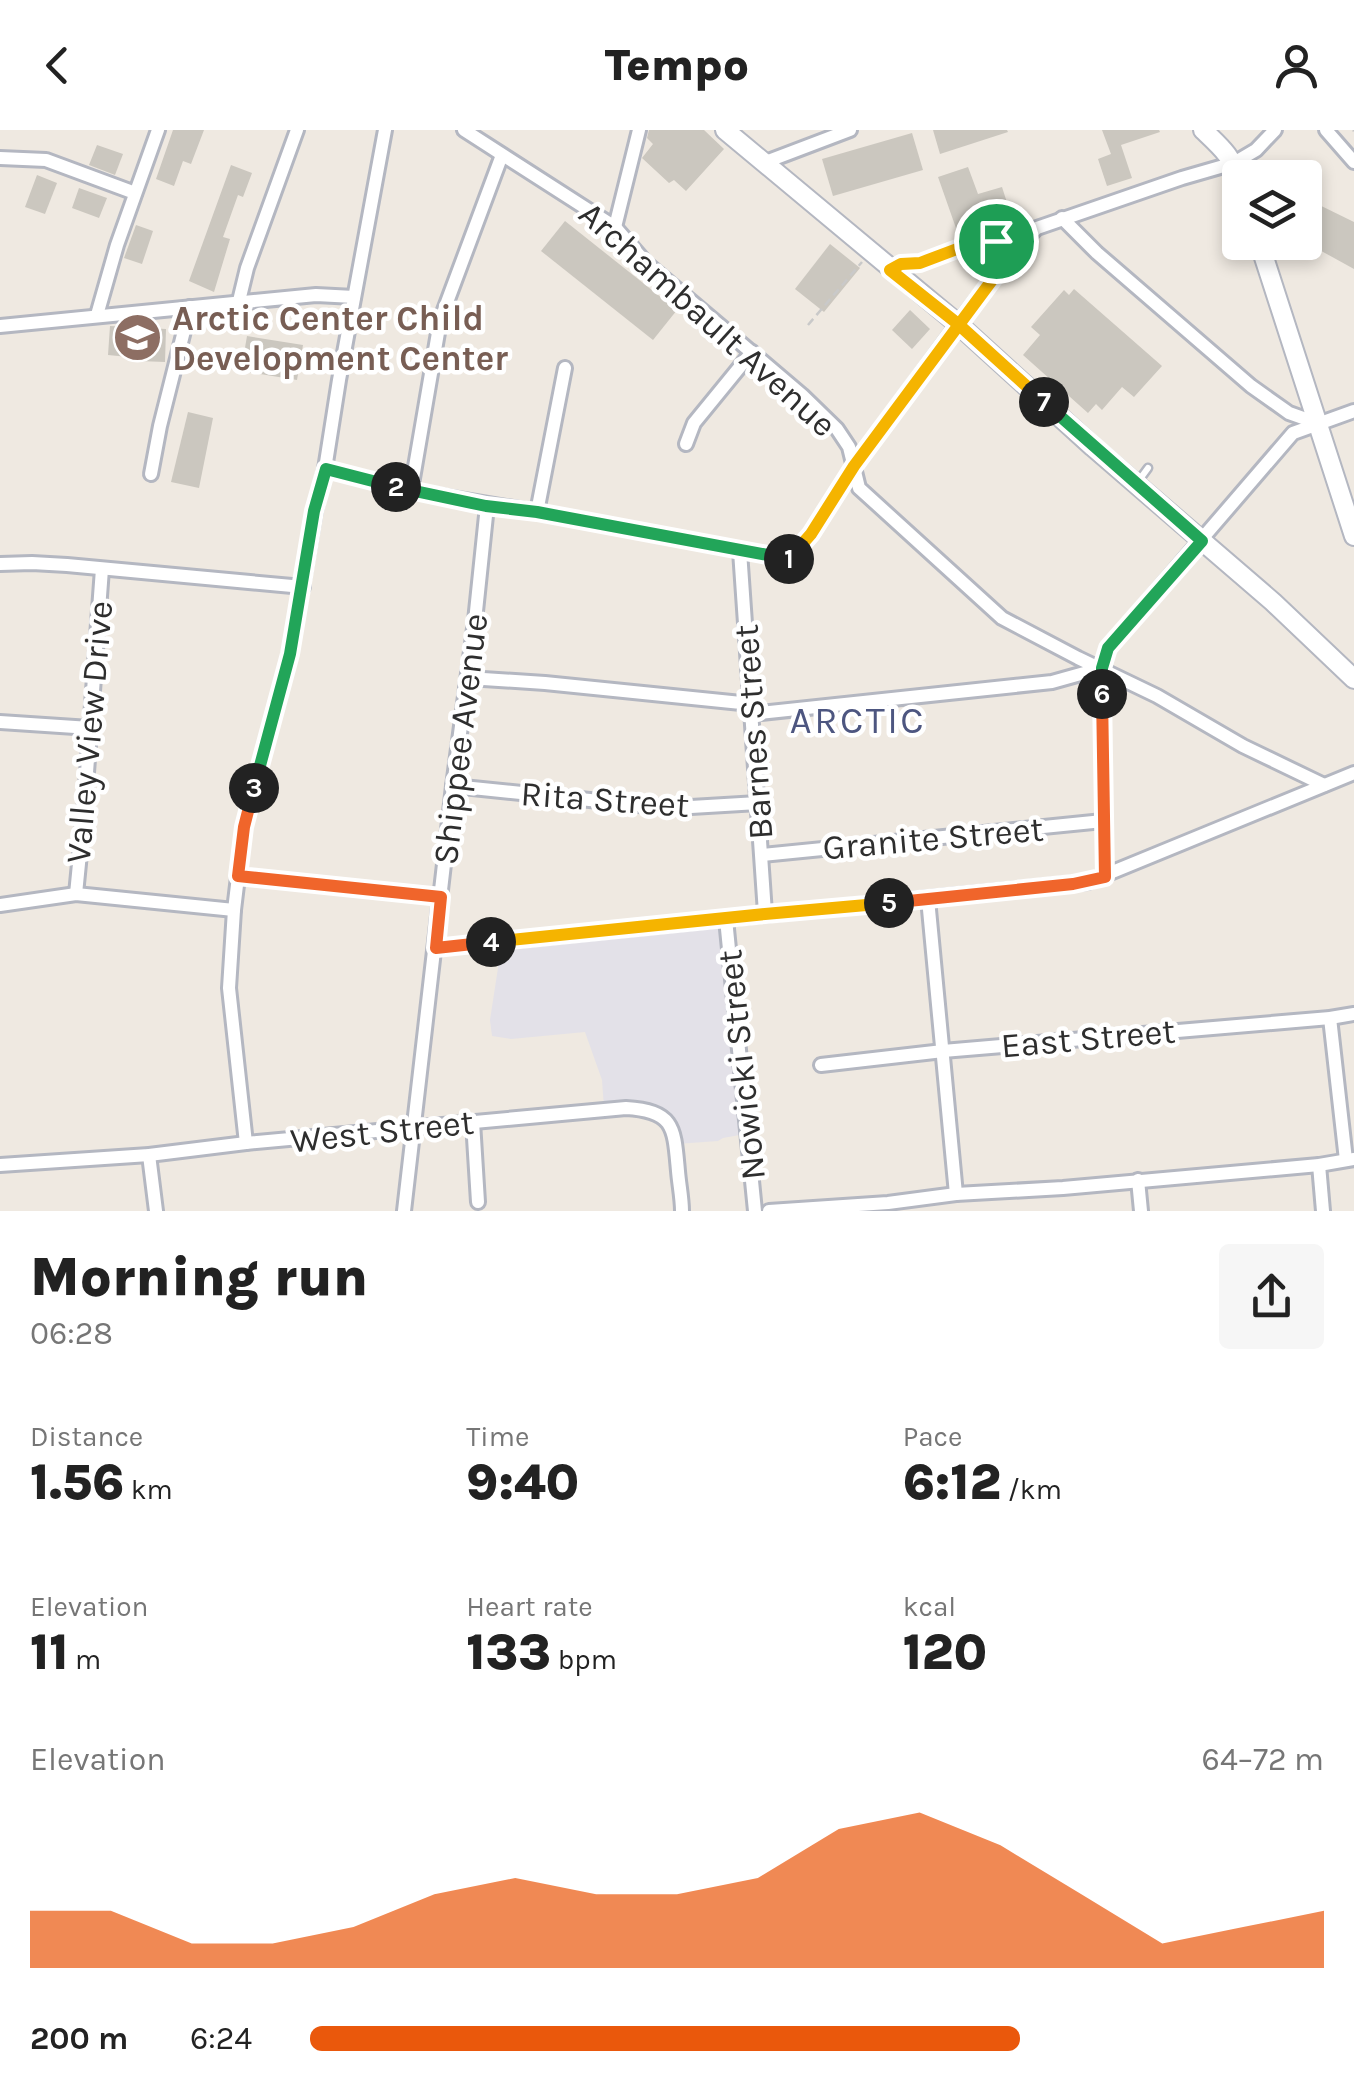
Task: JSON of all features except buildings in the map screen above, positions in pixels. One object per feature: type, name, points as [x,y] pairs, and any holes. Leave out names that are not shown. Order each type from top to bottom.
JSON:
[{"type":"main road","points":[[724,130],[958,324],[1273,602],[1354,679]]},
{"type":"main road","points":[[1203,130],[1233,160]]},
{"type":"main road","points":[[1265,260],[1354,536]]},
{"type":"street","points":[[97,315],[158,130]]},
{"type":"street","points":[[240,301],[297,130]]},
{"type":"street","points":[[246,1144],[230,988],[244,827],[290,654],[385,130]]},
{"type":"street","name":"Archambault Avenue","points":[[464,130],[614,227],[646,263],[837,429],[849,447],[859,488],[1002,618],[1324,785]]},
{"type":"street","points":[[614,227],[639,130]]},
{"type":"street","points":[[763,162],[850,130]]},
{"type":"street","points":[[1238,160],[1256,150],[1275,130]]},
{"type":"street","points":[[1326,130],[1354,162]]},
{"type":"street","points":[[411,490],[440,322],[502,155]]},
{"type":"street","points":[[0,158],[46,160],[135,193]]},
{"type":"street","points":[[326,469],[486,506],[789,559],[811,534],[854,466],[958,324],[1013,252],[1037,228],[1222,166]]},
{"type":"street","points":[[1062,218],[1251,386],[1289,413],[1317,423]]},
{"type":"street","points":[[890,270],[996,241],[1013,252]]},
{"type":"street","points":[[0,326],[240,301],[316,295],[354,297]]},
{"type":"street","points":[[151,474],[190,308]]},
{"type":"street","points":[[686,444],[694,423],[752,352]]},
{"type":"street","points":[[537,512],[564,368]]},
{"type":"street","points":[[1105,877],[1102,668],[1108,648],[1293,433],[1354,411]]},
{"type":"street","name":"Shippee Avenue","points":[[404,1211],[486,506]]},
{"type":"street","name":"Barnes Street","points":[[740,552],[765,914]]},
{"type":"street","points":[[0,564],[32,563],[303,587]]},
{"type":"street","name":"Valley View Drive","points":[[76,894],[102,569]]},
{"type":"street","points":[[468,678],[751,709],[1052,682],[1102,668]]},
{"type":"street","points":[[0,722],[90,728]]},
{"type":"street","points":[[436,948],[1073,884],[1105,877],[1354,773]]},
{"type":"street","name":"Rita Street","points":[[453,786],[648,806],[758,803]]},
{"type":"street","name":"Granite Street","points":[[762,855],[1103,821]]},
{"type":"street","points":[[238,876],[441,897]]},
{"type":"street","points":[[0,905],[76,894],[234,910]]},
{"type":"street","points":[[928,900],[956,1194]]},
{"type":"street","name":"Nowicki Street","points":[[726,919],[756,1211]]},
{"type":"street","name":"East Street","points":[[821,1065],[1354,1014]]},
{"type":"street","points":[[769,1211],[889,1207],[956,1194],[1063,1188],[1350,1160],[1330,1018]]},
{"type":"street","name":"West Street","points":[[0,1165],[646,1109],[669,1121],[675,1136],[682,1211]]},
{"type":"street","points":[[473,1122],[478,1202]]},
{"type":"street","points":[[150,1155],[156,1211]]},
{"type":"street","points":[[1319,1165],[1323,1211]]},
{"type":"street","points":[[1138,1180],[1141,1211]]},
{"type":"lane","points":[[1136,484],[1148,468]]},
{"type":"path","points":[[808,325],[869,253]]},
{"type":"shaded area","points":[[723,917],[745,1134],[718,1141],[676,1144],[664,1116],[604,1108],[602,1080],[585,1032],[511,1039],[492,1036],[490,1020],[498,968],[491,942]]},
{"type":"place","name":"Arctic Center Child Development Center","points":[[137,338]]},
{"type":"district","name":"ARCTIC","points":[[858,720]]},
{"type":"route","points":[[996,241],[890,270],[958,324],[1202,541],[1108,648],[1102,668],[1105,877],[1073,884],[436,948],[441,897],[238,876],[244,827],[290,654],[314,511],[326,469],[434,496],[789,559],[811,534],[854,466],[958,324],[1013,252],[996,241]]}]
